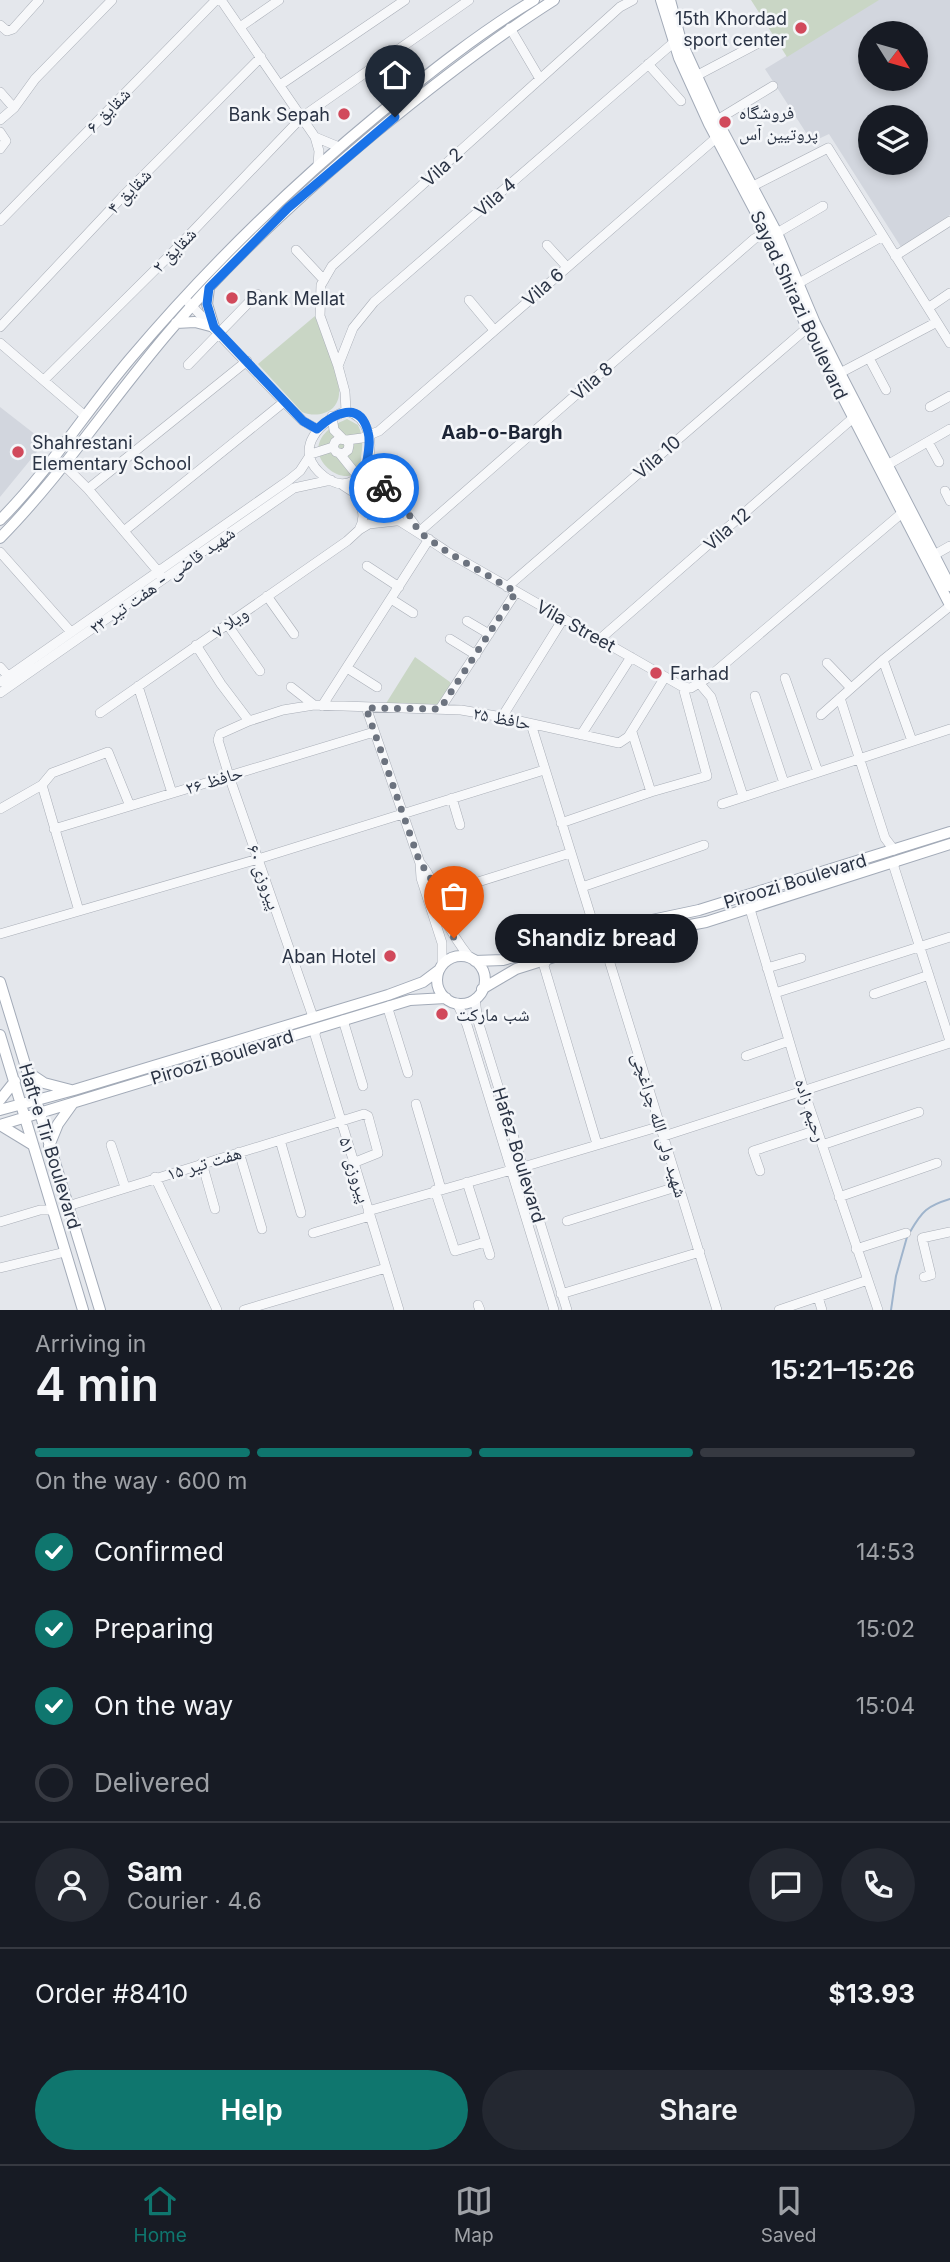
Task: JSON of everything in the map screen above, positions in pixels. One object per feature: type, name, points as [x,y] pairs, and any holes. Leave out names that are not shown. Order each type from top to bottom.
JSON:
[{"type":"main road","points":[[0,538],[43,492],[232,247],[318,164],[471,42],[534,0]]},
{"type":"main road","points":[[0,520],[32,484],[130,359],[189,302],[209,288],[288,208],[411,103],[510,28],[554,0]]},
{"type":"main road","name":"Sayad Shirazi Boulevard","points":[[661,0],[673,43],[716,138],[799,283],[840,373],[852,410],[889,464],[950,586]]},
{"type":"main road","name":"Sayad Shirazi Boulevard","points":[[670,0],[681,41],[717,120],[753,186],[807,328],[852,410],[950,606]]},
{"type":"main road","points":[[209,288],[207,304],[217,330]]},
{"type":"main road","points":[[176,323],[195,322],[217,330]]},
{"type":"main road","name":"Piroozi Boulevard","points":[[473,959],[503,960],[711,907],[950,832]]},
{"type":"main road","name":"Piroozi Boulevard","points":[[482,989],[516,969],[602,936],[703,922],[950,844]]},
{"type":"main road","points":[[458,956],[473,959],[484,977],[482,989],[475,999],[457,1003],[446,998],[438,989],[440,968],[458,956]]},
{"type":"main road","name":"Piroozi Boulevard","points":[[0,1125],[314,1023],[423,982],[440,968]]},
{"type":"main road","name":"Haft-e Tir Boulevard","points":[[0,982],[100,1310]]},
{"type":"main road","name":"Piroozi Boulevard","points":[[0,1110],[314,1023],[343,1020],[410,1000],[446,998]]},
{"type":"main road","name":"Haft-e Tir Boulevard","points":[[0,1035],[4,1063],[15,1081],[83,1310]]},
{"type":"main road","points":[[29,1073],[44,1083],[74,1090]]},
{"type":"main road","points":[[0,1100],[15,1081]]},
{"type":"main road","points":[[50,1146],[58,1124],[74,1103]]},
{"type":"main road","points":[[0,1125],[33,1145]]},
{"type":"street","points":[[4,28],[13,29],[39,0]]},
{"type":"street","points":[[0,120],[14,108],[35,79],[112,0]]},
{"type":"street","points":[[218,0],[240,27],[302,117],[319,151],[318,164]]},
{"type":"street","name":"شقایق ۶","points":[[0,221],[218,0]]},
{"type":"street","points":[[240,27],[279,0]]},
{"type":"street","points":[[281,85],[405,0]]},
{"type":"street","name":"شقایق ۲","points":[[44,380],[171,254],[302,117],[470,0]]},
{"type":"street","name":"Vila 2","points":[[324,280],[332,266],[620,7],[633,0]]},
{"type":"street","points":[[510,28],[540,79]]},
{"type":"street","points":[[696,76],[766,39]]},
{"type":"street","name":"Vila 4","points":[[338,366],[353,328],[374,302],[673,43]]},
{"type":"street","name":"شقایق ۴","points":[[0,327],[125,194],[261,57]]},
{"type":"street","points":[[648,64],[681,101]]},
{"type":"street","points":[[717,120],[773,86]]},
{"type":"street","points":[[0,92],[14,108]]},
{"type":"street","points":[[0,132],[6,141],[0,149]]},
{"type":"street","points":[[314,137],[339,147]]},
{"type":"street","name":"Vila 6","points":[[369,434],[379,430],[716,138]]},
{"type":"street","points":[[753,186],[828,148],[950,343]]},
{"type":"street","name":"Vila 8","points":[[419,532],[754,239],[823,206]]},
{"type":"street","points":[[895,256],[950,221]]},
{"type":"street","points":[[799,283],[883,236]]},
{"type":"street","points":[[547,245],[567,267]]},
{"type":"street","points":[[296,250],[324,280],[319,301],[320,316],[338,366],[345,392],[346,411]]},
{"type":"street","points":[[928,307],[950,293]]},
{"type":"street","points":[[188,365],[217,330],[257,294]]},
{"type":"street","points":[[469,300],[495,330]]},
{"type":"street","points":[[189,302],[303,421],[317,429]]},
{"type":"street","points":[[840,373],[937,322]]},
{"type":"street","name":"Vila 10","points":[[440,709],[489,634],[512,589],[807,328]]},
{"type":"street","points":[[0,343],[85,416]]},
{"type":"street","points":[[869,358],[886,390]]},
{"type":"street","points":[[88,489],[247,361]]},
{"type":"street","points":[[930,407],[950,396]]},
{"type":"street","points":[[124,531],[284,402]]},
{"type":"street","name":"Vila 12","points":[[600,639],[852,410]]},
{"type":"street","points":[[331,480],[314,466],[312,440],[317,429],[332,416],[346,411],[363,419],[369,434],[366,466],[362,475],[353,482],[341,484]]},
{"type":"street","points":[[311,454],[337,451],[345,454],[349,448],[334,430],[332,416]]},
{"type":"street","points":[[889,464],[950,429]]},
{"type":"street","points":[[362,475],[356,474],[337,451],[337,440],[362,438],[369,434]]},
{"type":"street","points":[[928,442],[939,462]]},
{"type":"street","name":"شهید قاضی - هفت تیر ۲۳","points":[[0,693],[289,480],[300,471],[311,454]]},
{"type":"street","points":[[63,464],[162,575]]},
{"type":"street","name":"Vila Street","points":[[366,466],[410,516],[419,532]]},
{"type":"street","name":"Vila Street","points":[[331,480],[396,521],[683,687]]},
{"type":"street","name":"شهید قاضی - هفت تیر ۲۳","points":[[4,679],[71,632],[294,488],[331,480]]},
{"type":"street","points":[[945,491],[950,501]]},
{"type":"street","points":[[353,492],[363,509],[359,530]]},
{"type":"street","points":[[561,822],[707,776],[683,687],[691,688],[700,684],[902,513]]},
{"type":"street","points":[[359,530],[369,524],[396,521]]},
{"type":"street","name":"ویلا ۷","points":[[100,713],[359,530]]},
{"type":"street","points":[[291,687],[318,706],[347,668],[429,539]]},
{"type":"street","points":[[934,555],[950,547]]},
{"type":"street","points":[[0,552],[71,632]]},
{"type":"street","points":[[366,566],[399,587]]},
{"type":"street","points":[[267,597],[294,634]]},
{"type":"street","points":[[391,599],[413,613]]},
{"type":"street","points":[[821,715],[950,606]]},
{"type":"street","points":[[502,717],[563,619]]},
{"type":"street","points":[[467,621],[489,634]]},
{"type":"street","points":[[227,624],[260,671]]},
{"type":"street","points":[[450,639],[476,655]]},
{"type":"street","points":[[196,645],[248,721]]},
{"type":"street","points":[[581,736],[631,657]]},
{"type":"street","points":[[883,660],[912,741]]},
{"type":"street","points":[[827,663],[851,688]]},
{"type":"street","points":[[0,667],[4,679]]},
{"type":"street","points":[[347,668],[377,687]]},
{"type":"street","points":[[651,792],[632,732],[665,677]]},
{"type":"street","points":[[785,678],[818,772]]},
{"type":"street","points":[[700,684],[712,697],[743,796]]},
{"type":"street","points":[[138,686],[172,793]]},
{"type":"street","points":[[755,696],[784,783]]},
{"type":"street","points":[[840,698],[885,838],[894,850]]},
{"type":"street","name":"حافظ ۲۵","points":[[218,737],[248,721],[283,710],[318,706],[440,709],[502,717],[619,743],[632,732]]},
{"type":"street","points":[[366,708],[420,863],[421,878],[442,943],[440,968]]},
{"type":"street","name":"شهید ولی الله چراغچی","points":[[531,723],[592,920],[602,936],[717,1310]]},
{"type":"street","points":[[722,804],[950,729]]},
{"type":"street","name":"حافظ ۲۶","points":[[54,829],[374,732]]},
{"type":"street","name":"پیروزی ۶۰","points":[[218,737],[314,1023]]},
{"type":"street","points":[[0,809],[41,785],[52,773],[105,753],[110,754],[130,806]]},
{"type":"street","points":[[0,934],[258,859],[544,770]]},
{"type":"street","points":[[41,785],[79,911]]},
{"type":"street","points":[[452,797],[460,825]]},
{"type":"street","points":[[582,887],[704,845]]},
{"type":"street","points":[[462,887],[570,853]]},
{"type":"street","points":[[664,1136],[950,1042],[894,867],[895,862]]},
{"type":"street","points":[[420,863],[430,875],[454,938],[473,959]]},
{"type":"street","name":"رحیم زاده","points":[[750,909],[804,1091],[878,1310]]},
{"type":"street","points":[[775,993],[950,937]]},
{"type":"street","points":[[767,968],[802,958]]},
{"type":"street","points":[[547,959],[544,966],[597,1144]]},
{"type":"street","points":[[874,994],[929,975]]},
{"type":"street","name":"Hafez Boulevard","points":[[475,999],[478,1021],[567,1310]]},
{"type":"street","name":"Hafez Boulevard","points":[[457,1003],[467,1025],[554,1310]]},
{"type":"street","points":[[389,1006],[408,1073]]},
{"type":"street","points":[[343,1020],[363,1086]]},
{"type":"street","name":"پیروزی ۵۱","points":[[314,1023],[315,1035],[340,1121],[399,1310]]},
{"type":"street","points":[[746,1056],[789,1041]]},
{"type":"street","points":[[416,1104],[455,1251],[485,1242]]},
{"type":"street","points":[[822,1145],[919,1112]]},
{"type":"street","points":[[340,1121],[366,1115],[375,1139],[378,1153],[353,1163]]},
{"type":"street","name":"هفت تیر ۱۵","points":[[68,1206],[340,1121]]},
{"type":"street","points":[[523,1167],[661,1126]]},
{"type":"street","points":[[760,1171],[753,1150],[817,1130]]},
{"type":"street","points":[[280,1140],[301,1213]]},
{"type":"street","points":[[111,1145],[125,1187]]},
{"type":"street","points":[[239,1152],[262,1229]]},
{"type":"street","points":[[202,1163],[215,1209]]},
{"type":"street","points":[[839,1197],[937,1163]]},
{"type":"street","points":[[313,1233],[438,1189],[511,1170]]},
{"type":"street","points":[[155,1177],[217,1310]]},
{"type":"street","points":[[467,1182],[490,1255]]},
{"type":"street","points":[[567,1221],[679,1186]]},
{"type":"street","points":[[0,1222],[40,1210],[52,1210]]},
{"type":"street","points":[[924,1277],[931,1275],[922,1238],[950,1232]]},
{"type":"street","points":[[856,1249],[905,1233]]},
{"type":"street","points":[[0,1268],[65,1252]]},
{"type":"street","points":[[561,1294],[699,1252]]},
{"type":"street","points":[[244,1310],[386,1268]]},
{"type":"street","points":[[779,1310],[868,1280]]},
{"type":"street","points":[[818,1297],[822,1310]]},
{"type":"shaded area","points":[[878,0],[950,0],[950,215],[901,247],[829,134],[812,142],[765,69]]},
{"type":"shaded area","name":"Shahrestani Elementary School","points":[[0,407],[45,442],[0,497]]},
{"type":"green space","name":"15th Khordad sport center","points":[[751,0],[879,0],[787,57]]},
{"type":"green space","points":[[315,316],[333,363],[339,397],[328,412],[315,415],[302,412],[258,364]]},
{"type":"green space","points":[[347,419],[358,425],[362,441],[360,467],[349,476],[330,470],[322,462],[319,452],[320,440],[329,429]]},
{"type":"green space","points":[[369,479],[408,521],[360,486]]},
{"type":"green space","points":[[415,657],[450,682],[452,687],[439,705],[385,705]]},
{"type":"waterway","points":[[910,1232],[926,1210],[950,1199]]},
{"type":"waterway","points":[[891,1310],[896,1276],[907,1237]]},
{"type":"way so far","points":[[384,488],[410,516],[419,532],[516,592],[440,709],[366,708],[420,863],[430,875],[454,938]]},
{"type":"place","name":"15th Khordad sport center","points":[[801,28]]},
{"type":"place","name":"Bank Sepah","points":[[344,114]]},
{"type":"place","name":"فروشگاه پروتیین آس","points":[[725,122]]},
{"type":"place","name":"Bank Mellat","points":[[232,298]]},
{"type":"place","name":"Shahrestani Elementary School","points":[[18,452]]},
{"type":"place","name":"Farhad","points":[[656,673]]},
{"type":"place","name":"Shandiz bread","points":[[454,938]]},
{"type":"place","name":"Aban Hotel","points":[[390,956]]},
{"type":"place","name":"شب مارکت","points":[[442,1014]]},
{"type":"district","name":"Aab-o-Bargh","points":[[502,432]]},
{"type":"route","points":[[384,488],[366,466],[369,434],[363,419],[346,411],[332,416],[317,429],[303,421],[214,327],[207,304],[209,288],[240,255],[325,174],[395,117]]}]
